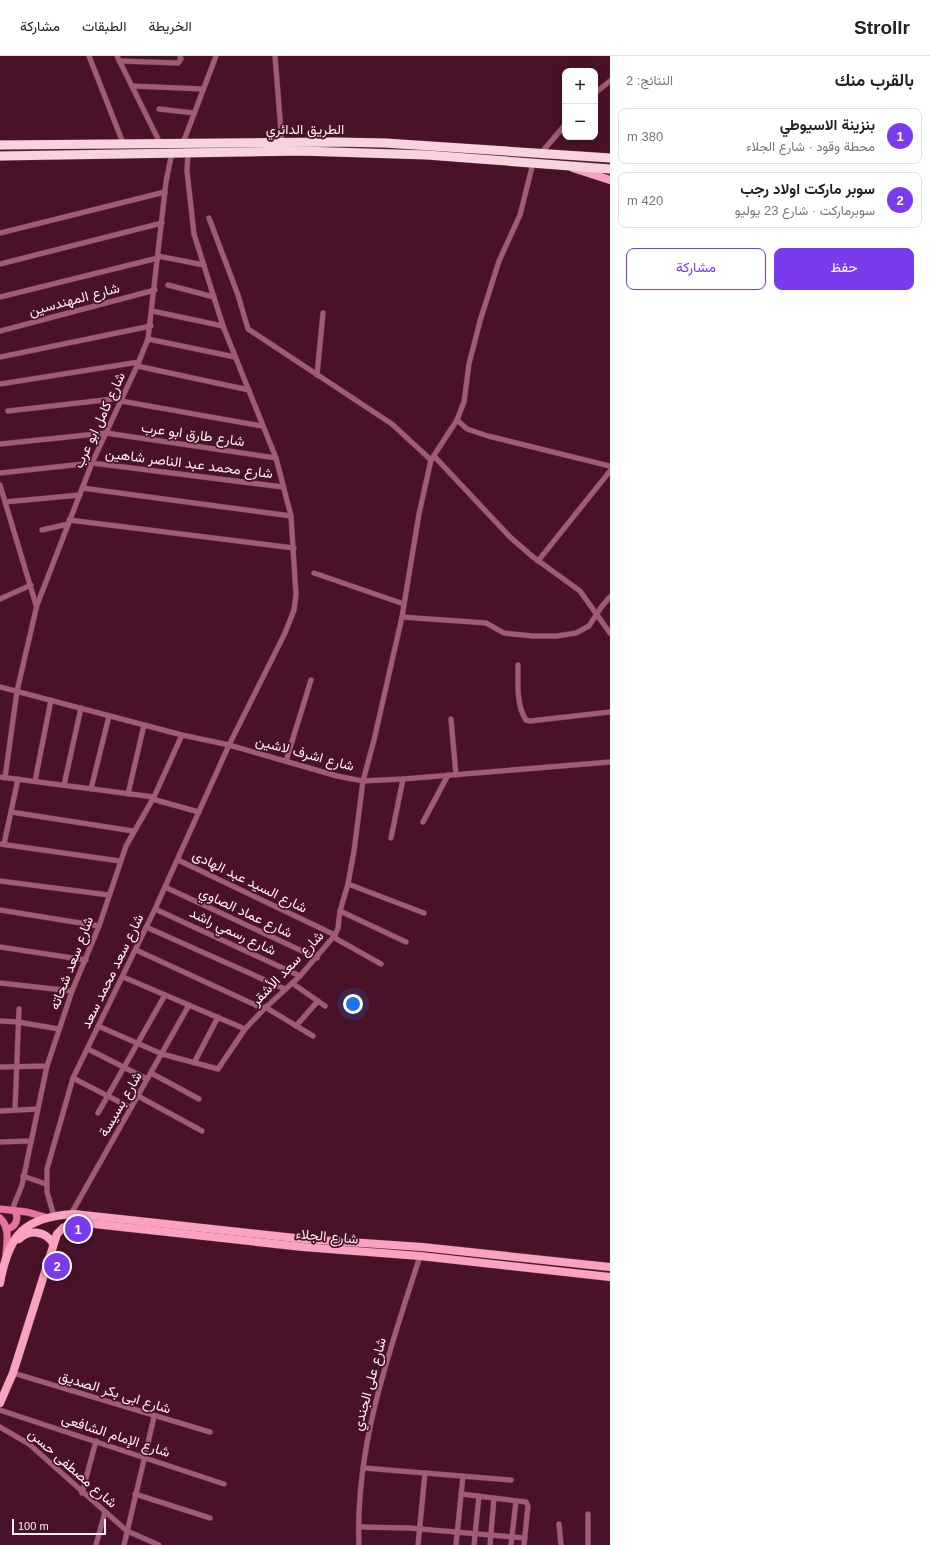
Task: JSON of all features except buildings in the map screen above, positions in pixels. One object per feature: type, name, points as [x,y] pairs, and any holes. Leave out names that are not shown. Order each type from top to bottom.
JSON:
[{"type":"highway","name":"الطريق الدائري","points":[[0,144],[182,143],[283,147],[427,155],[610,169]]},
{"type":"highway","name":"الطريق الدائري","points":[[0,156],[188,152],[385,143],[610,158]]},
{"type":"highway","points":[[37,144],[38,155]]},
{"type":"main road","name":"الطريق الدائري","points":[[562,165],[610,180]]},
{"type":"main road","name":"شارع الجلاء","points":[[0,1283],[6,1255],[21,1231],[45,1217],[71,1214],[303,1247],[420,1256],[610,1277]]},
{"type":"main road","name":"شارع الجلاء","points":[[53,1243],[57,1234],[63,1228],[81,1221],[213,1233],[422,1247],[610,1267]]},
{"type":"main road","points":[[0,1403],[13,1373],[37,1301],[53,1243],[42,1233],[31,1232],[11,1246]]},
{"type":"street","points":[[89,56],[123,143]]},
{"type":"street","points":[[118,58],[178,63],[181,59],[180,56]]},
{"type":"street","points":[[182,143],[216,56]]},
{"type":"street","points":[[275,56],[283,147]]},
{"type":"street","points":[[118,58],[160,143]]},
{"type":"street","points":[[598,91],[610,81]]},
{"type":"street","points":[[132,86],[203,89]]},
{"type":"street","points":[[159,109],[194,112]]},
{"type":"street","points":[[541,153],[562,128]]},
{"type":"street","name":"شارع كامل ابو عرب","points":[[2,777],[17,692],[36,606],[92,462],[122,400],[148,339],[151,326],[165,192],[172,152]]},
{"type":"street","name":"شارع سعد محمد سعد","points":[[54,1216],[48,1200],[46,1184],[49,1160],[73,1078],[136,950],[229,745],[285,633],[294,610],[296,595],[291,516],[276,458],[223,326],[194,234],[187,171],[188,152]]},
{"type":"street","points":[[432,458],[457,420],[464,402],[469,364],[480,322],[499,261],[520,215],[533,163]]},
{"type":"street","points":[[0,233],[165,192]]},
{"type":"street","points":[[209,218],[238,295],[248,329],[392,424],[432,458],[510,537],[538,561],[577,588],[610,633]]},
{"type":"street","points":[[0,264],[162,222]]},
{"type":"street","points":[[0,297],[158,257],[204,265]]},
{"type":"street","points":[[168,285],[214,297]]},
{"type":"street","name":"شارع المهندسين","points":[[0,331],[155,290]]},
{"type":"street","points":[[152,311],[223,326]]},
{"type":"street","points":[[317,375],[323,313]]},
{"type":"street","points":[[0,357],[151,326]]},
{"type":"street","points":[[148,339],[235,357]]},
{"type":"street","points":[[0,384],[138,364],[248,390]]},
{"type":"street","points":[[8,411],[122,400],[262,426]]},
{"type":"street","points":[[457,420],[467,429],[480,434],[610,466]]},
{"type":"street","name":"شارع طارق ابو عرب","points":[[0,444],[106,433],[276,458]]},
{"type":"street","name":"شارع سعد الأشقر","points":[[194,1063],[216,1069],[220,1067],[245,1029],[264,1008],[300,976],[317,958],[334,936],[338,928],[340,911],[348,884],[354,851],[363,781],[374,740],[402,617],[419,514],[432,458]]},
{"type":"street","name":"شارع محمد عبد الناصر شاهين","points":[[0,473],[92,462],[283,487]]},
{"type":"street","points":[[538,561],[610,471]]},
{"type":"street","points":[[0,485],[36,606]]},
{"type":"street","points":[[82,488],[291,516]]},
{"type":"street","points":[[5,502],[80,495]]},
{"type":"street","points":[[42,530],[69,522],[294,548]]},
{"type":"street","points":[[314,572],[404,604]]},
{"type":"street","points":[[0,598],[31,585]]},
{"type":"street","points":[[402,617],[486,623],[504,633],[533,636],[558,636],[576,633],[589,626],[598,615],[602,606],[610,598]]},
{"type":"street","points":[[518,665],[518,691],[521,710],[526,720],[530,721],[610,712]]},
{"type":"street","points":[[286,762],[311,680]]},
{"type":"street","name":"شارع اشرف لاشين","points":[[0,687],[182,735],[229,745],[337,776],[363,781],[610,762]]},
{"type":"street","points":[[35,781],[51,700]]},
{"type":"street","points":[[64,785],[81,708]]},
{"type":"street","points":[[91,789],[110,716]]},
{"type":"street","points":[[451,719],[456,775]]},
{"type":"street","points":[[128,794],[144,725]]},
{"type":"street","name":"شارع سعد شحاته","points":[[14,1210],[19,1194],[47,1066],[72,991],[99,926],[120,861],[133,831],[153,798],[182,735]]},
{"type":"street","points":[[423,822],[448,775]]},
{"type":"street","points":[[2,777],[153,798],[199,812]]},
{"type":"street","points":[[18,779],[2,844],[120,861]]},
{"type":"street","points":[[391,838],[403,779]]},
{"type":"street","points":[[11,812],[133,831]]},
{"type":"street","name":"شارع السيد عبد الهادى","points":[[178,860],[334,936],[381,964]]},
{"type":"street","points":[[0,881],[109,895]]},
{"type":"street","points":[[348,884],[424,913]]},
{"type":"street","name":"شارع عماد الصاوي","points":[[165,887],[317,958]]},
{"type":"street","name":"شارع رسمي راشد","points":[[155,909],[300,976]]},
{"type":"street","points":[[0,910],[99,926]]},
{"type":"street","points":[[340,911],[406,942]]},
{"type":"street","points":[[146,928],[285,989]]},
{"type":"street","points":[[0,947],[86,960]]},
{"type":"street","points":[[136,950],[264,1008],[313,1036]]},
{"type":"street","points":[[122,977],[245,1029]]},
{"type":"street","points":[[0,983],[72,991]]},
{"type":"street","points":[[292,983],[325,1006]]},
{"type":"street","points":[[98,1113],[165,995]]},
{"type":"street","points":[[296,1026],[318,1001]]},
{"type":"street","name":"شارع بسيسة","points":[[71,1214],[189,1005]]},
{"type":"street","points":[[15,1110],[19,1009]]},
{"type":"street","points":[[98,1026],[162,1054],[194,1063],[218,1018]]},
{"type":"street","points":[[0,1022],[18,1022],[59,1029]]},
{"type":"street","points":[[88,1049],[147,1079]]},
{"type":"street","points":[[0,1067],[47,1066]]},
{"type":"street","points":[[151,1073],[199,1099]]},
{"type":"street","points":[[73,1078],[131,1108]]},
{"type":"street","points":[[138,1096],[202,1131]]},
{"type":"street","points":[[0,1112],[38,1109]]},
{"type":"street","points":[[0,1142],[30,1141]]},
{"type":"street","points":[[23,1176],[46,1184]]},
{"type":"street","name":"شارع الجلاء","points":[[0,1209],[27,1212],[45,1217]]},
{"type":"street","points":[[6,1229],[11,1228],[16,1222],[17,1218],[14,1210]]},
{"type":"street","points":[[0,1218],[6,1229],[6,1255]]},
{"type":"street","name":"شارع على الجندي","points":[[360,1545],[359,1527],[364,1468],[370,1426],[379,1385],[420,1256]]},
{"type":"street","name":"شارع ابى بكر الصديق","points":[[13,1373],[154,1417],[210,1432]]},
{"type":"street","name":"شارع الإمام الشافعى","points":[[0,1410],[224,1484]]},
{"type":"street","points":[[124,1545],[154,1417]]},
{"type":"street","name":"شارع مصطفى حسن","points":[[0,1427],[29,1444],[82,1493],[127,1531],[159,1545]]},
{"type":"street","points":[[82,1493],[96,1441]]},
{"type":"street","points":[[364,1468],[511,1480]]},
{"type":"street","points":[[418,1545],[425,1473]]},
{"type":"street","points":[[456,1545],[463,1476]]},
{"type":"street","points":[[135,1494],[210,1518]]},
{"type":"street","points":[[461,1494],[526,1502],[527,1507],[524,1545]]},
{"type":"street","points":[[474,1545],[479,1496]]},
{"type":"street","points":[[490,1545],[494,1498]]},
{"type":"street","points":[[511,1545],[516,1501]]},
{"type":"street","points":[[96,1545],[105,1512]]},
{"type":"street","points":[[588,1514],[588,1545]]},
{"type":"street","points":[[559,1524],[561,1545]]},
{"type":"street","points":[[359,1527],[420,1529],[475,1535],[525,1538]]},
{"type":"place","name":"بنزينة الاسيوطي","points":[[78,1229]]},
{"type":"place","name":"سوبر ماركت اولاد رجب","points":[[57,1266]]}]
